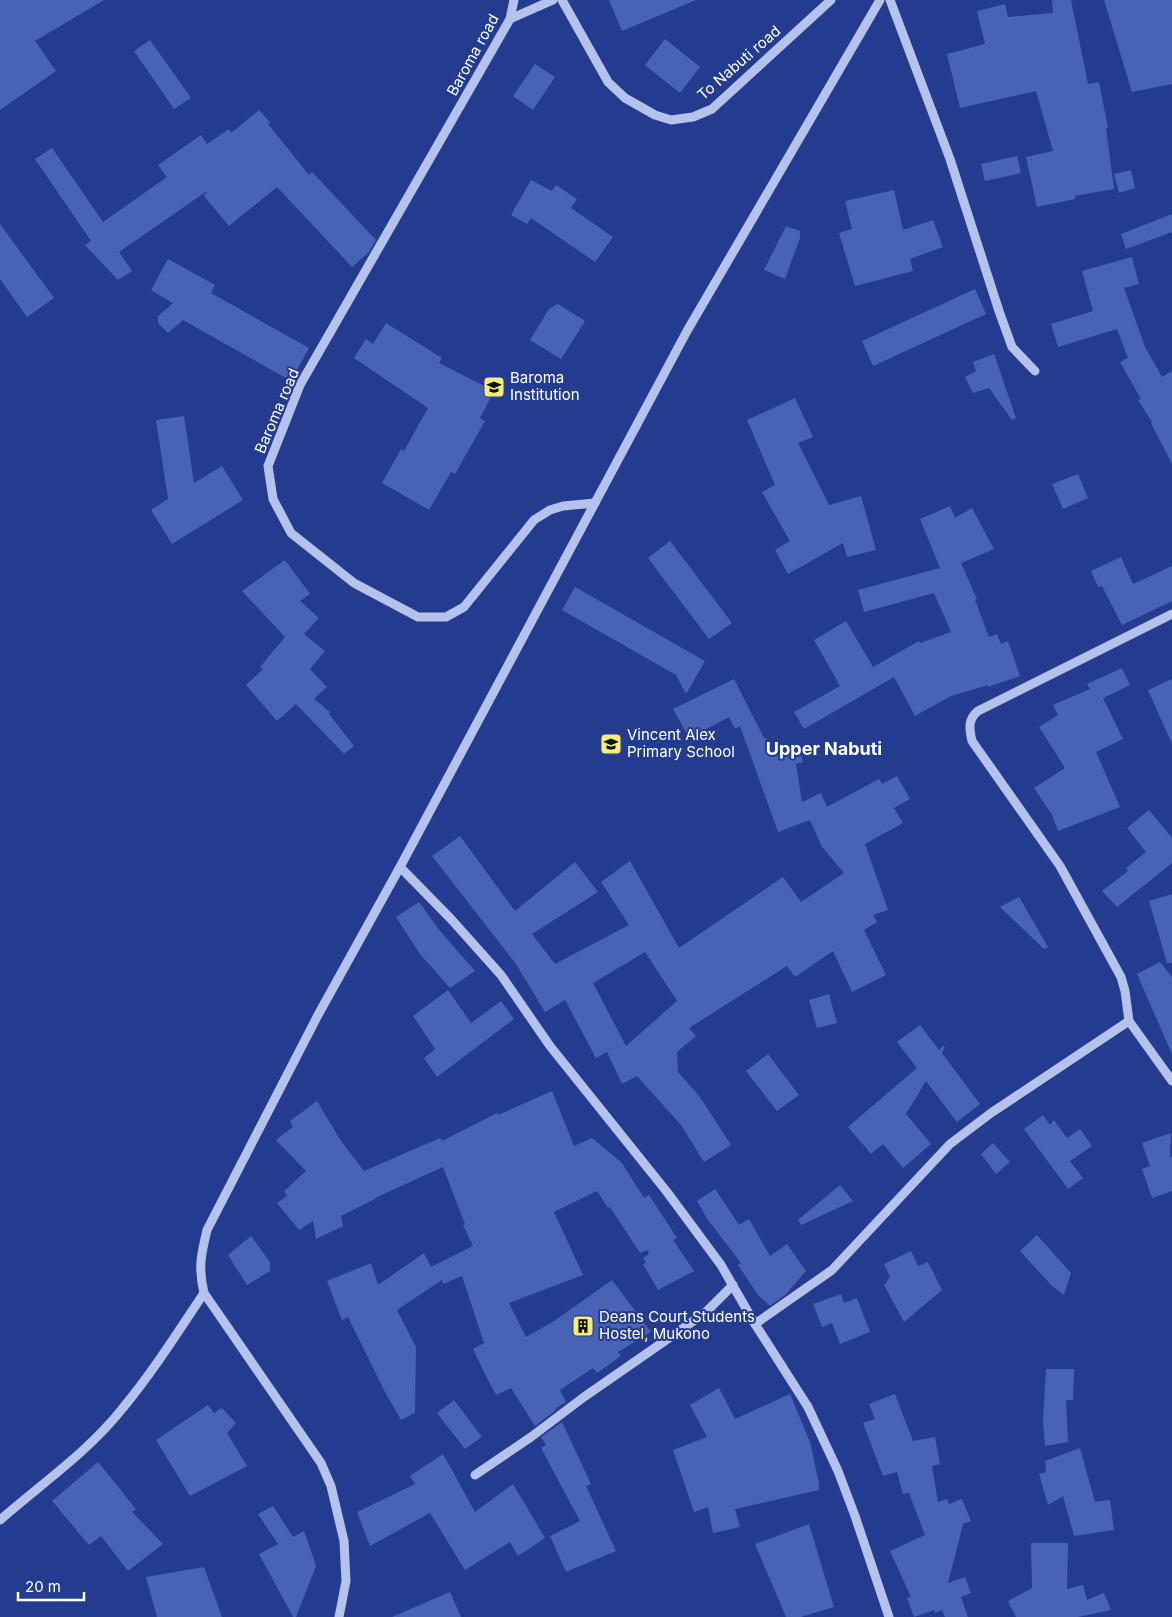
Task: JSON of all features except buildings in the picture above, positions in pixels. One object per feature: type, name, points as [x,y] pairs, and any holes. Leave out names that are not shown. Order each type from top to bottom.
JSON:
[{"type":"street","name":"Baroma road","points":[[514,0],[510,19],[300,385],[268,466],[273,499],[291,533],[354,583],[418,617],[446,617],[464,607],[534,520],[550,510],[563,506],[595,503]]},
{"type":"street","points":[[510,19],[553,0]]},
{"type":"street","name":"To Nabuti road","points":[[562,0],[608,82],[625,98],[654,115],[671,120],[693,117],[712,109],[831,0]]},
{"type":"street","points":[[339,1617],[346,1573],[344,1541],[331,1486],[321,1463],[204,1293],[200,1277],[200,1260],[207,1230],[318,1015],[400,867],[687,331],[880,0]]},
{"type":"street","points":[[890,0],[950,159],[1012,347],[1035,371]]},
{"type":"street","points":[[1172,614],[978,710],[971,716],[969,729],[972,741],[1060,866],[1116,968],[1125,991],[1129,1021],[1172,1081]]},
{"type":"street","points":[[400,867],[451,919],[501,975],[550,1046],[666,1192],[721,1265],[755,1324],[808,1407],[834,1463],[855,1516],[889,1617]]},
{"type":"street","points":[[755,1324],[832,1270],[950,1144],[991,1113],[1129,1021]]},
{"type":"street","points":[[475,1475],[705,1313],[733,1285]]},
{"type":"street","points":[[0,1520],[77,1455],[122,1410],[180,1330],[204,1293]]},
{"type":"place","name":"Baroma Institution","points":[[494,387]]},
{"type":"place","name":"Vincent Alex Primary School","points":[[611,744]]},
{"type":"place","name":"Deans Court Students Hostel, Mukono","points":[[583,1326]]},
{"type":"district","name":"Upper Nabuti","points":[[824,749]]}]
